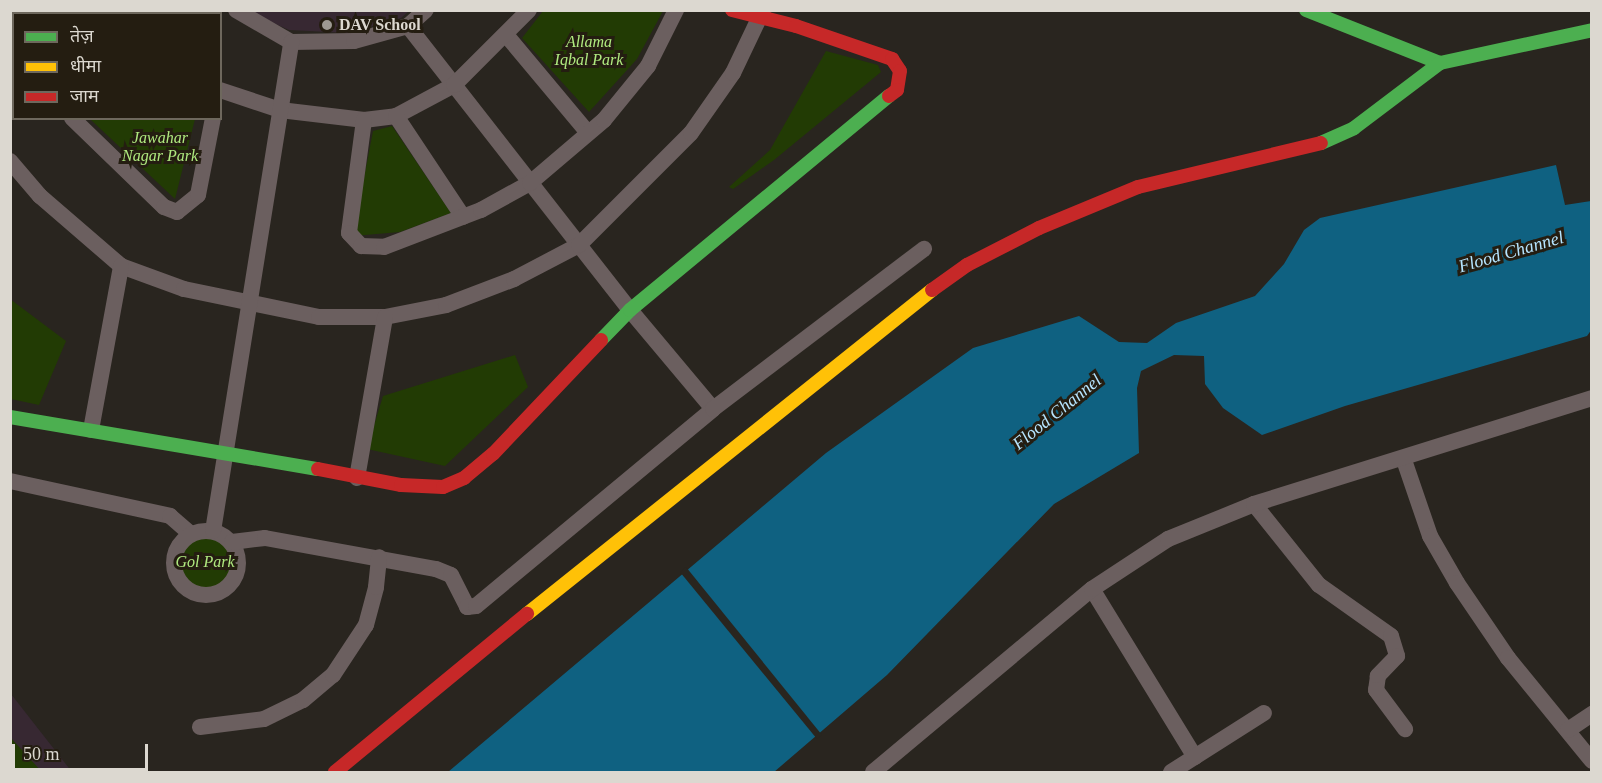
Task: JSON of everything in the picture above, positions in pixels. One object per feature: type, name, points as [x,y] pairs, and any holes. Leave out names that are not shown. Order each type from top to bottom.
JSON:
[{"type":"main road","points":[[10,417],[225,451],[357,478],[443,487],[464,478],[493,454],[630,310],[897,90],[900,71],[892,59],[762,14],[732,10]]},
{"type":"main road","points":[[1306,10],[1440,63]]},
{"type":"main road","points":[[335,772],[627,532],[900,313],[967,265],[1039,228],[1138,188],[1312,147],[1354,128],[1440,63],[1592,30]]},
{"type":"street","points":[[236,10],[291,42],[354,41],[408,26],[426,10]]},
{"type":"street","points":[[222,91],[280,110],[364,120],[396,116],[454,85],[507,36],[529,10]]},
{"type":"street","points":[[364,120],[349,212],[353,240],[361,246],[384,247],[464,217],[530,183],[588,133],[648,66],[676,10]]},
{"type":"street","points":[[10,161],[40,196],[121,266],[184,289],[252,306],[319,317],[385,317],[446,304],[514,279],[579,245],[691,133],[733,74],[762,14]]},
{"type":"street","points":[[408,26],[630,310],[713,409]]},
{"type":"street","points":[[507,36],[588,133]]},
{"type":"street","points":[[213,531],[225,451],[252,306],[291,42]]},
{"type":"street","points":[[396,116],[464,217]]},
{"type":"street","points":[[74,120],[138,184],[164,207],[177,212],[198,195],[213,120]]},
{"type":"street","points":[[232,542],[239,563],[231,584],[212,595],[200,594],[181,583],[176,573],[176,551],[190,534],[213,531],[232,542],[265,538],[445,571],[454,580],[467,607],[476,606],[713,409],[924,249]]},
{"type":"street","points":[[91,430],[121,266]]},
{"type":"street","points":[[357,478],[385,317]]},
{"type":"street","points":[[873,772],[1092,589],[1168,538],[1254,504],[1404,460],[1592,398]]},
{"type":"street","points":[[1404,460],[1430,536],[1456,583],[1508,658],[1592,761]]},
{"type":"street","points":[[10,481],[170,516],[190,534]]},
{"type":"street","points":[[1254,504],[1319,585],[1387,630],[1396,644],[1397,656],[1378,676],[1376,690],[1405,729]]},
{"type":"street","points":[[200,727],[264,719],[303,700],[333,675],[366,625],[376,587],[379,558]]},
{"type":"street","points":[[1092,589],[1195,757]]},
{"type":"street","points":[[1171,772],[1264,713]]},
{"type":"street","points":[[1568,730],[1592,714]]},
{"type":"shaded area","name":"DAV School","points":[[247,11],[409,11],[401,18],[348,33],[289,30]]},
{"type":"shaded area","points":[[11,694],[72,772],[11,772]]},
{"type":"green space","name":"Allama Iqbal Park","points":[[543,11],[663,11],[637,59],[589,112],[522,38]]},
{"type":"green space","points":[[826,51],[878,65],[881,72],[774,160],[733,189],[729,187],[770,150]]},
{"type":"green space","name":"Jawahar Nagar Park","points":[[91,120],[195,120],[175,199]]},
{"type":"green space","points":[[392,126],[451,213],[400,232],[353,236],[373,131]]},
{"type":"green space","points":[[10,299],[66,341],[39,405],[11,399]]},
{"type":"green space","points":[[515,355],[528,387],[445,466],[367,449],[383,396]]},
{"type":"green space","name":"Gol Park","points":[[201,535],[211,535],[221,539],[229,547],[233,562],[229,577],[221,585],[211,589],[201,589],[191,585],[183,577],[179,567],[179,557],[183,547],[191,539]]},
{"type":"green space","points":[[11,738],[42,772],[11,772]]},
{"type":"water","name":"Flood Channel","points":[[1556,165],[1565,205],[1591,201],[1592,329],[1587,336],[1345,406],[1262,435],[1223,408],[1205,384],[1204,356],[1174,355],[1141,371],[1137,388],[1139,453],[1054,504],[887,675],[774,772],[448,772],[826,453],[973,348],[1079,316],[1119,342],[1147,343],[1176,323],[1255,296],[1284,264],[1304,230],[1320,218]]},
{"type":"pier","points":[[686,567],[822,735],[817,739],[680,572]]},
{"type":"traffic: fast","points":[[1306,10],[1440,63],[1592,30]]},
{"type":"traffic: fast","points":[[1321,143],[1354,128],[1440,63]]},
{"type":"traffic: fast","points":[[601,340],[630,310],[889,96]]},
{"type":"traffic: fast","points":[[10,417],[318,469]]},
{"type":"traffic: slow","points":[[527,614],[932,290]]},
{"type":"traffic: jam","points":[[732,10],[796,26],[892,59],[900,71],[897,90],[889,96]]},
{"type":"traffic: jam","points":[[932,290],[967,265],[1039,228],[1138,187],[1321,143]]},
{"type":"traffic: jam","points":[[318,469],[401,485],[443,487],[464,478],[493,454],[601,340]]},
{"type":"traffic: jam","points":[[335,772],[527,614]]},
{"type":"place","name":"DAV School","points":[[327,25]]}]
